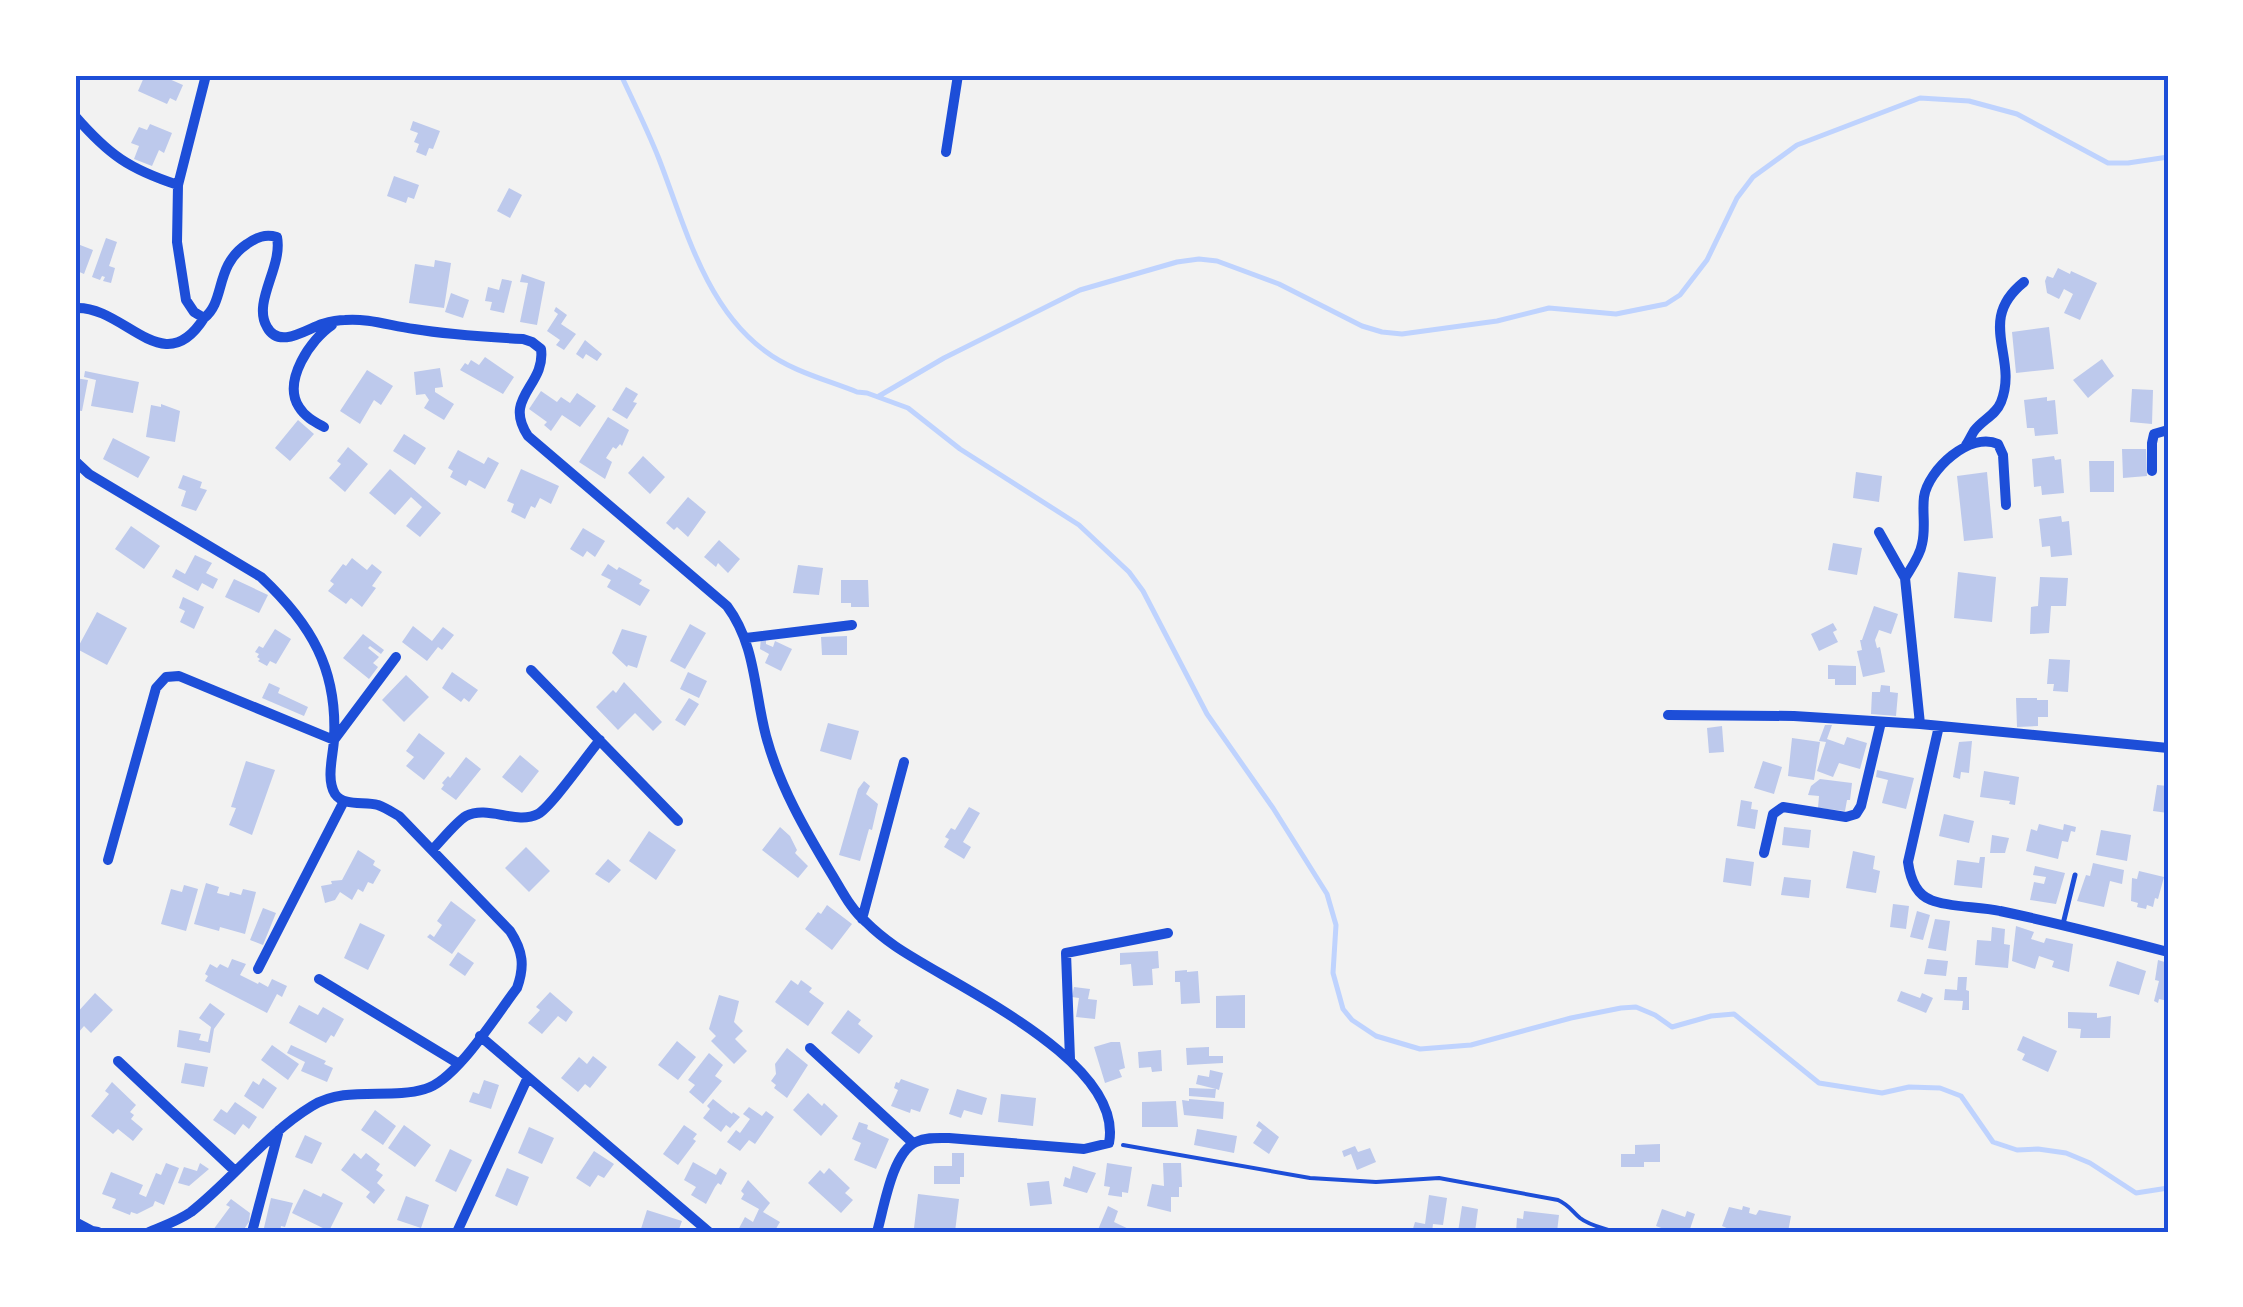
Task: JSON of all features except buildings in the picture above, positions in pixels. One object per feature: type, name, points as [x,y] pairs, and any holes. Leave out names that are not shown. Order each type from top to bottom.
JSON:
[{"type":"street","points":[[204,318],[186,300],[177,242],[178,185],[206,75]]},
{"type":"street","points":[[946,152],[958,75]]},
{"type":"street","points":[[75,116],[124,163],[178,185]]},
{"type":"street","points":[[75,308],[95,309],[156,344],[174,344],[193,335],[211,312],[227,264],[240,248],[267,235],[277,237],[279,248],[262,318],[269,332],[278,337],[298,336],[321,324],[361,319],[454,335],[523,339],[541,349],[539,371],[520,404],[520,424],[528,436],[727,606],[738,621],[746,638],[766,736],[781,779],[801,823],[862,919],[896,946],[1052,1044],[1094,1086],[1108,1117],[1109,1143],[1084,1149],[949,1138],[913,1143],[896,1165],[877,1232]]},
{"type":"street","points":[[1905,578],[1923,543],[1924,498],[1930,477],[1966,445],[1975,429],[2000,404],[2005,385],[1999,317],[2013,290],[2024,282]]},
{"type":"street","points":[[324,427],[298,407],[294,386],[298,368],[317,338],[341,320]]},
{"type":"street","points":[[2152,471],[2154,434],[2168,430]]},
{"type":"street","points":[[1966,445],[1989,440],[1998,444],[2003,454],[2006,505]]},
{"type":"street","points":[[75,462],[261,576],[284,598],[319,648],[329,672],[335,705],[331,776],[336,796],[344,801],[384,807],[399,816],[510,931],[522,958],[522,974],[516,988],[459,1064],[438,1084],[424,1090],[334,1097],[315,1104],[279,1130],[190,1212],[149,1232]]},
{"type":"street","points":[[1879,532],[1905,578],[1920,724]]},
{"type":"street","points":[[746,638],[852,624]]},
{"type":"street","points":[[334,740],[396,658]]},
{"type":"street","points":[[531,670],[678,821]]},
{"type":"street","points":[[108,860],[156,688],[166,677],[179,676],[334,740]]},
{"type":"street","points":[[1668,715],[1794,716],[1920,724],[2168,748]]},
{"type":"street","points":[[1764,853],[1773,814],[1783,807],[1846,817],[1856,814],[1881,722]]},
{"type":"street","points":[[1939,726],[1908,862],[1918,891],[1928,900],[1994,909],[2168,952]]},
{"type":"street","points":[[432,850],[466,816],[537,814],[600,740]]},
{"type":"street","points":[[862,919],[904,762]]},
{"type":"street","points":[[258,969],[344,801]]},
{"type":"street","points":[[1070,1060],[1066,953],[1168,933]]},
{"type":"street","points":[[319,979],[459,1064]]},
{"type":"street","points":[[480,1036],[708,1232]]},
{"type":"street","points":[[810,1048],[913,1143]]},
{"type":"street","points":[[118,1061],[235,1170]]},
{"type":"street","points":[[457,1232],[528,1077]]},
{"type":"street","points":[[252,1232],[279,1130]]},
{"type":"street","points":[[75,1222],[98,1232]]},
{"type":"lane","points":[[2063,924],[2075,874]]},
{"type":"path","points":[[1109,1143],[1310,1178],[1376,1182],[1438,1178],[1558,1200],[1588,1223],[1615,1232]]},
{"type":"waterway","points":[[621,75],[655,148],[699,264],[744,333],[775,358],[798,370],[908,408],[960,449],[1079,525],[1129,572],[1143,591],[1207,714],[1327,894],[1336,925],[1333,973],[1343,1009],[1352,1020],[1376,1036],[1420,1049],[1471,1045],[1621,1008],[1636,1007],[1672,1027],[1734,1014],[1819,1083],[1882,1093],[1909,1087],[1940,1088],[1961,1096],[1993,1142],[2017,1150],[2066,1153],[2090,1163],[2136,1193],[2168,1188]]},
{"type":"waterway","points":[[879,396],[944,358],[1080,290],[1199,259],[1217,261],[1279,284],[1362,326],[1402,334],[1497,321],[1549,308],[1616,314],[1666,304],[1680,295],[1707,260],[1737,198],[1753,177],[1797,145],[1920,98],[1969,101],[2017,114],[2108,163],[2168,157]]}]
